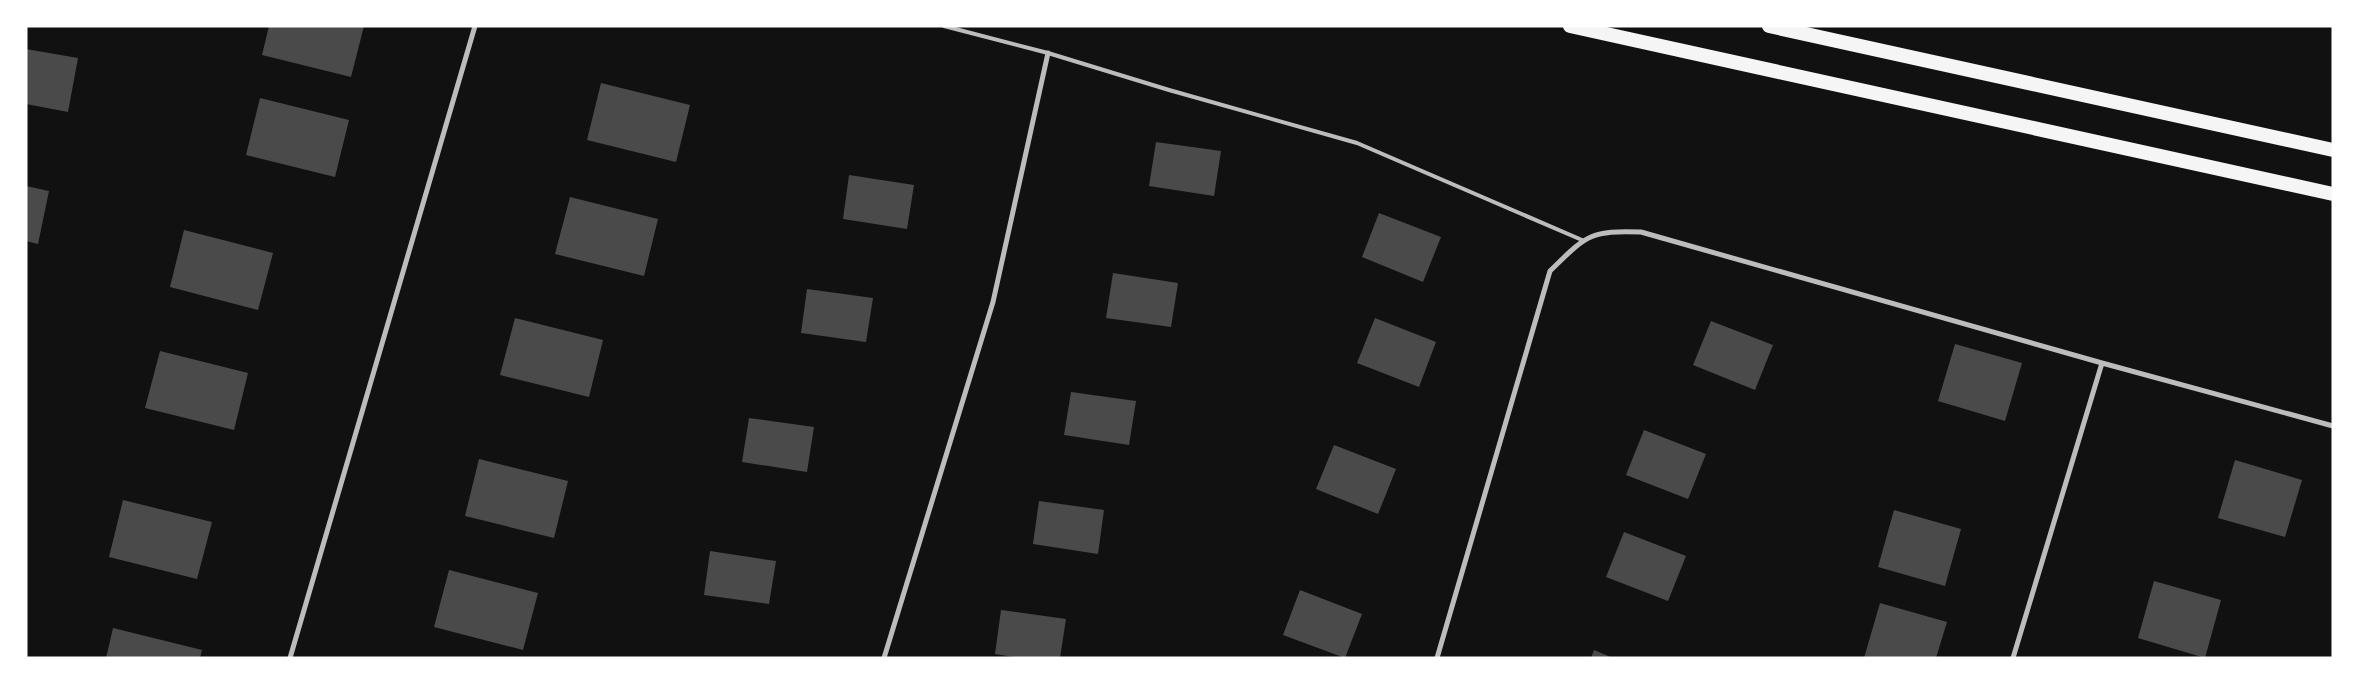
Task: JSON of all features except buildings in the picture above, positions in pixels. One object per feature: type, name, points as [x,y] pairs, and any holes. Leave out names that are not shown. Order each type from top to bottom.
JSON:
[{"type":"highway","points":[[1570,26],[2333,194]]},
{"type":"highway","points":[[1769,26],[2333,150]]},
{"type":"street","points":[[290,658],[475,26]]},
{"type":"street","points":[[884,658],[993,302],[1048,53]]},
{"type":"street","points":[[1437,658],[1550,271],[1582,240],[1607,231],[1641,232],[2102,363],[2333,426]]},
{"type":"street","points":[[2013,658],[2102,363]]},
{"type":"lane","points":[[944,26],[1048,53],[1169,90],[1357,143],[1582,240]]}]
